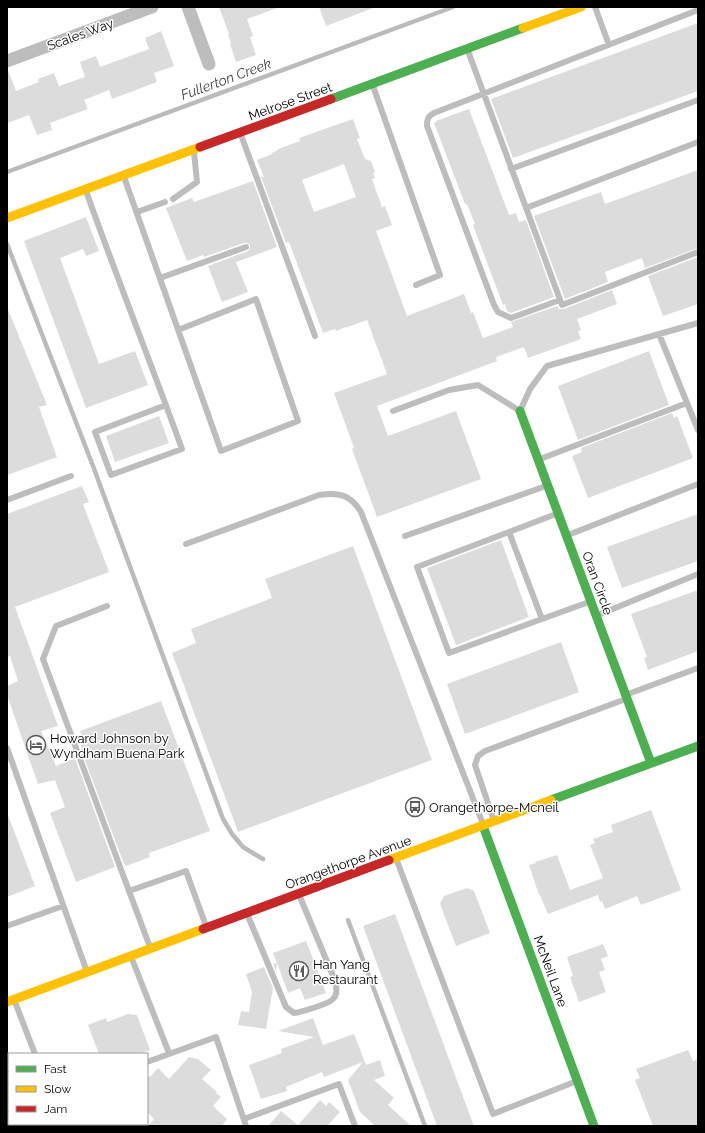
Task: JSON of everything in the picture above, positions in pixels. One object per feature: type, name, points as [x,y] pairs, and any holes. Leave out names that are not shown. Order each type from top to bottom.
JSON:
[{"type":"street","name":"Scales Way","points":[[7,61],[152,7]]},
{"type":"street","points":[[188,7],[209,64]]},
{"type":"street","name":"Melrose Street","points":[[7,218],[581,7]]},
{"type":"street","name":"Oran Circle","points":[[520,411],[651,763]]},
{"type":"street","name":"Orangethorpe Avenue","points":[[10,1000],[698,746]]},
{"type":"street","name":"McNeil Lane","points":[[483,826],[594,1126]]},
{"type":"lane","points":[[595,7],[610,45]]},
{"type":"lane","points":[[560,300],[511,318],[498,312],[427,126],[427,121],[434,113],[698,10]]},
{"type":"lane","points":[[468,49],[562,305],[698,252]]},
{"type":"lane","points":[[373,84],[440,275],[416,285]]},
{"type":"lane","points":[[511,169],[698,100]]},
{"type":"lane","points":[[240,133],[315,336]]},
{"type":"lane","points":[[526,208],[698,142]]},
{"type":"lane","points":[[173,199],[197,182],[194,150]]},
{"type":"lane","points":[[124,176],[178,330],[221,451],[298,421],[256,299],[178,330]]},
{"type":"lane","points":[[85,190],[166,405],[182,449],[111,474],[95,432],[166,405]]},
{"type":"lane","points":[[137,212],[166,202]]},
{"type":"lane","points":[[160,278],[246,247]]},
{"type":"lane","points":[[393,411],[449,390],[478,385],[520,411],[530,389],[548,366],[698,323]]},
{"type":"lane","points":[[659,334],[698,430]]},
{"type":"lane","points":[[538,460],[687,403]]},
{"type":"lane","points":[[7,500],[71,476]]},
{"type":"lane","points":[[566,535],[698,484]]},
{"type":"lane","points":[[405,536],[547,485]]},
{"type":"lane","points":[[186,544],[319,496],[332,494],[344,496],[355,502],[361,512],[483,826]]},
{"type":"lane","points":[[558,514],[417,567],[449,653],[590,601]]},
{"type":"lane","points":[[509,532],[542,619]]},
{"type":"lane","points":[[596,616],[698,574]]},
{"type":"lane","points":[[107,606],[56,626],[43,659],[151,948]]},
{"type":"lane","points":[[494,822],[475,765],[478,756],[485,751],[627,697],[698,668]]},
{"type":"lane","points":[[7,749],[87,972]]},
{"type":"lane","points":[[396,858],[492,1114],[577,1081]]},
{"type":"lane","points":[[129,891],[186,871],[206,928]]},
{"type":"lane","points":[[247,913],[286,1007],[294,1013],[333,1000],[337,993],[336,983],[299,894]]},
{"type":"lane","points":[[7,926],[63,906]]},
{"type":"lane","points":[[130,956],[169,1054]]},
{"type":"lane","points":[[10,1000],[35,1053]]},
{"type":"lane","points":[[148,1062],[216,1037],[246,1126]]},
{"type":"lane","points":[[244,1119],[339,1084],[354,1126]]},
{"type":"building","points":[[219,7],[277,7],[247,19],[253,36],[250,37],[256,55],[236,62],[230,44],[229,34]]},
{"type":"building","points":[[319,7],[373,7],[373,8],[326,26]]},
{"type":"building","points":[[698,23],[698,91],[513,158],[491,99]]},
{"type":"building","points":[[161,31],[174,66],[154,73],[157,82],[112,99],[109,90],[84,100],[88,109],[50,123],[52,130],[37,135],[29,115],[7,123],[7,70],[16,91],[39,82],[38,79],[54,73],[59,86],[85,77],[80,62],[96,56],[100,67],[149,49],[145,38]]},
{"type":"building","points":[[469,109],[509,215],[516,213],[519,222],[526,220],[554,297],[511,313],[507,311],[505,304],[503,305],[473,225],[475,224],[467,204],[465,204],[434,123]]},
{"type":"building","points":[[353,119],[360,138],[357,139],[365,159],[371,161],[375,172],[373,173],[375,178],[372,179],[382,207],[385,206],[392,225],[376,231],[407,316],[464,294],[483,338],[513,327],[511,322],[557,306],[559,309],[564,309],[612,290],[617,304],[577,319],[581,330],[578,331],[581,339],[528,358],[524,347],[496,357],[497,361],[377,406],[388,436],[456,411],[481,479],[377,517],[352,449],[354,448],[334,393],[387,374],[367,320],[336,331],[335,329],[323,333],[289,242],[286,243],[261,177],[264,177],[257,160],[272,154],[278,149],[300,141],[299,138]],"holes":[[[344,164],[356,197],[314,212],[302,180]]]},
{"type":"building","points":[[698,170],[698,248],[645,268],[642,258],[605,272],[608,282],[565,299],[534,216],[601,192],[605,204]]},
{"type":"building","points":[[253,181],[277,247],[236,262],[248,292],[222,302],[208,266],[248,251],[250,245],[244,243],[204,257],[203,255],[187,261],[166,208],[192,198],[194,202]]},
{"type":"building","points":[[86,217],[99,251],[86,256],[83,249],[60,258],[99,364],[135,351],[148,385],[86,408],[24,241]]},
{"type":"building","points":[[698,257],[698,304],[663,316],[648,276]]},
{"type":"building","points":[[7,307],[47,405],[39,407],[57,457],[7,475]]},
{"type":"building","points":[[649,351],[669,405],[578,440],[558,386]]},
{"type":"building","points":[[672,413],[674,418],[677,416],[693,458],[588,498],[572,456],[582,452],[581,448]]},
{"type":"building","points":[[159,416],[169,443],[115,462],[106,436]]},
{"type":"building","points":[[82,486],[89,502],[83,504],[109,572],[15,607],[58,726],[41,731],[56,766],[75,758],[115,867],[76,882],[50,813],[65,807],[55,780],[38,784],[7,695],[7,686],[18,681],[10,656],[7,657],[7,514]]},
{"type":"building","points":[[698,514],[698,561],[622,588],[607,547]]},
{"type":"building","points":[[501,540],[529,617],[456,645],[427,568]]},
{"type":"building","points":[[353,546],[432,760],[238,832],[172,653],[196,643],[191,629],[272,598],[265,579]]},
{"type":"building","points":[[698,590],[698,651],[648,670],[644,658],[647,657],[631,614]]},
{"type":"building","points":[[561,642],[579,692],[465,734],[447,684]]},
{"type":"building","points":[[161,701],[210,831],[149,853],[150,857],[126,866],[83,755],[81,745],[85,744],[80,731]]},
{"type":"building","points":[[651,810],[681,890],[641,905],[637,896],[605,909],[602,901],[600,902],[598,895],[548,914],[539,895],[529,865],[557,855],[570,890],[603,878],[590,845],[595,843],[593,839],[613,832],[611,825]]},
{"type":"building","points":[[7,815],[35,886],[7,897]]},
{"type":"building","points":[[467,888],[474,891],[490,933],[456,946],[440,904],[444,896]]},
{"type":"building","points":[[395,914],[474,1126],[437,1126],[363,926]]},
{"type":"building","name":"Han Yang Restaurant","points":[[306,941],[326,993],[305,1000],[300,988],[288,993],[273,953]]},
{"type":"building","points":[[603,944],[608,956],[601,959],[605,970],[599,972],[606,992],[579,1002],[570,977],[573,976],[567,957]]},
{"type":"building","points":[[277,963],[276,971],[273,964]]},
{"type":"building","points":[[264,967],[273,988],[266,1029],[238,1025],[241,1011],[249,1012],[252,992],[246,974]]},
{"type":"building","points":[[128,1014],[137,1015],[150,1050],[142,1053],[99,1053],[88,1025],[106,1018],[107,1022]]},
{"type":"building","points":[[313,1018],[323,1045],[354,1034],[366,1065],[380,1060],[385,1076],[374,1080],[394,1098],[388,1105],[411,1126],[375,1126],[360,1112],[348,1080],[363,1062],[324,1077],[322,1072],[286,1087],[287,1091],[261,1099],[249,1065],[282,1053],[281,1049],[314,1037],[278,1031]]},
{"type":"building","points":[[688,1050],[693,1061],[698,1059],[698,1126],[653,1126],[635,1080],[640,1078],[636,1069]]},
{"type":"building","points":[[189,1057],[198,1059],[211,1070],[202,1079],[221,1097],[213,1106],[227,1119],[222,1126],[148,1126],[154,1119],[148,1113],[148,1077],[151,1076],[158,1068],[169,1079]]},
{"type":"building","points":[[320,1100],[326,1106],[329,1102],[340,1112],[327,1126],[268,1126],[281,1111],[298,1125]]},
{"type":"waterway","name":"Fullerton Creek","points":[[7,172],[453,7]]},
{"type":"waterway","points":[[7,244],[93,466],[223,819],[232,834],[243,847],[263,859]]},
{"type":"waterway","points":[[348,920],[425,1126]]},
{"type":"traffic: fast","points":[[331,99],[523,28]]},
{"type":"traffic: fast","points":[[520,411],[651,763]]},
{"type":"traffic: fast","points":[[551,800],[698,746]]},
{"type":"traffic: fast","points":[[483,826],[594,1126]]},
{"type":"traffic: slow","points":[[523,28],[581,7]]},
{"type":"traffic: slow","points":[[7,218],[200,147]]},
{"type":"traffic: slow","points":[[389,860],[551,800]]},
{"type":"traffic: slow","points":[[7,1002],[203,929]]},
{"type":"traffic: jam","points":[[200,147],[331,99]]},
{"type":"traffic: jam","points":[[203,929],[389,860]]},
{"type":"place","name":"Howard Johnson by Wyndham Buena Park","points":[[36,745]]},
{"type":"place","name":"Orangethorpe-Mcneil","points":[[415,807]]},
{"type":"place","name":"Han Yang Restaurant","points":[[299,971]]}]
